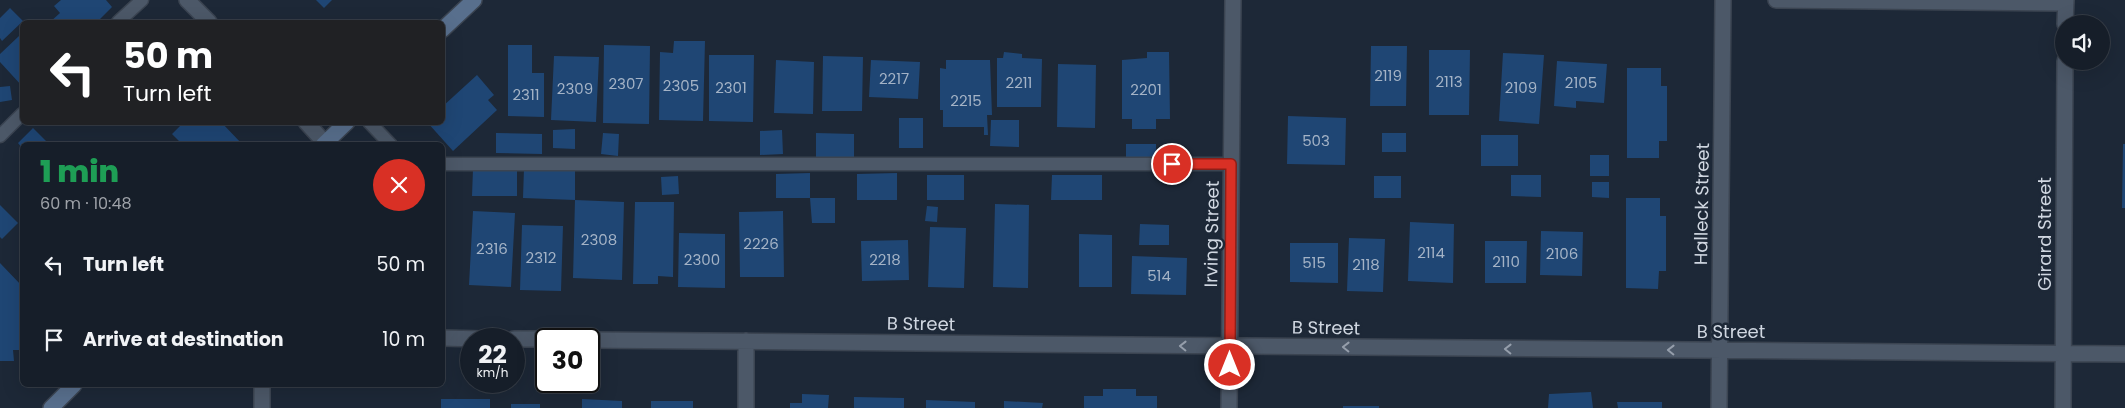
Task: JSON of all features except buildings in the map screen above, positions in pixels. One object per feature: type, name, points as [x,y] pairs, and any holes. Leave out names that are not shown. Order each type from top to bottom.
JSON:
[{"type":"street","points":[[187,0],[206,20]]},
{"type":"street","points":[[445,27],[474,0]]},
{"type":"street","name":"Irving Street","points":[[1229,408],[1233,0]]},
{"type":"street","name":"Halleck Street","points":[[1719,408],[1723,0]]},
{"type":"street","points":[[1776,0],[2066,1],[2065,15]]},
{"type":"street","name":"Girard Street","points":[[2062,408],[2065,70]]},
{"type":"street","points":[[308,125],[322,142]]},
{"type":"street","points":[[326,142],[344,125]]},
{"type":"street","points":[[445,338],[460,338]]},
{"type":"street","name":"B Street","points":[[600,340],[2125,354]]},
{"type":"street","points":[[746,341],[746,408]]},
{"type":"street","points":[[51,408],[72,387]]},
{"type":"street","points":[[262,387],[262,408]]},
{"type":"lane","points":[[120,20],[142,0]]},
{"type":"lane","points":[[0,136],[20,116]]},
{"type":"lane","points":[[372,125],[388,142]]},
{"type":"lane","points":[[445,164],[1231,164]]},
{"type":"route","points":[[1172,164],[1231,164],[1230,365]]}]
